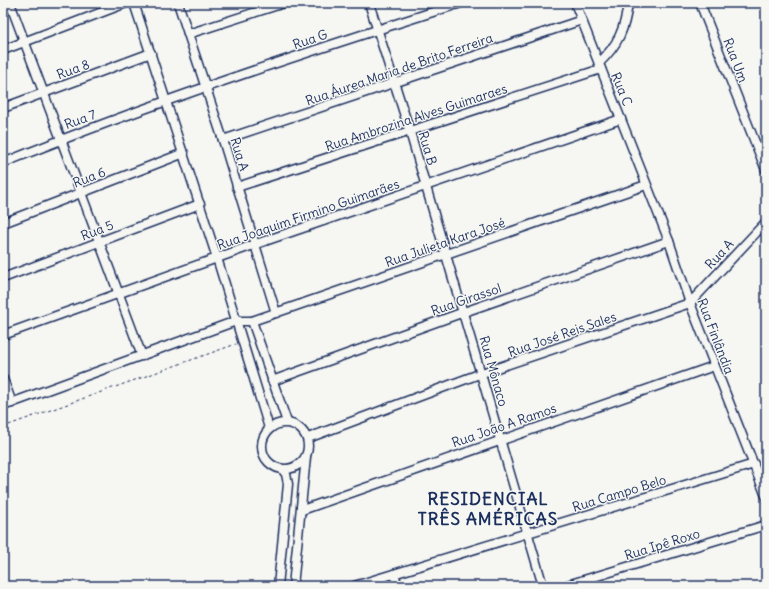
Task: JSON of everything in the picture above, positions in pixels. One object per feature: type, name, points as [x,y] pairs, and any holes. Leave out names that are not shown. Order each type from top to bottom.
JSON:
[{"type":"street","points":[[10,3],[142,356]]},
{"type":"street","points":[[3,50],[126,3]]},
{"type":"street","points":[[134,3],[184,153],[269,428]]},
{"type":"street","name":"Rua A","points":[[178,3],[256,244],[276,313]]},
{"type":"street","points":[[188,34],[284,3]]},
{"type":"street","name":"Rua B","points":[[369,3],[426,186]]},
{"type":"street","name":"Rua G","points":[[167,100],[461,3]]},
{"type":"street","name":"Rua C","points":[[575,3],[646,185]]},
{"type":"street","points":[[600,66],[613,50],[621,31],[628,3]]},
{"type":"street","name":"Rua Um","points":[[700,3],[766,170]]},
{"type":"street","name":"Rua Áurea Maria de Brito Ferreira","points":[[223,140],[582,20]]},
{"type":"street","name":"Rua 8","points":[[3,108],[151,53]]},
{"type":"street","name":"Rua Ambrozina Alves Guimaraes","points":[[237,187],[410,132],[600,66]]},
{"type":"street","name":"Rua 7","points":[[3,163],[61,139],[167,100]]},
{"type":"street","name":"Rua Joaquim Firmino Guimarães","points":[[3,335],[256,244],[621,119]]},
{"type":"street","name":"Rua 6","points":[[3,223],[184,153]]},
{"type":"street","name":"Rua Finlândia","points":[[646,185],[669,241],[690,303],[714,366],[766,496]]},
{"type":"street","name":"Rua Julieta Kara José","points":[[236,321],[252,321],[447,255],[646,185]]},
{"type":"street","name":"Rua Mônaco","points":[[426,186],[482,373],[543,586]]},
{"type":"street","name":"Rua 5","points":[[3,278],[200,204]]},
{"type":"street","name":"Rua A","points":[[690,303],[766,222]]},
{"type":"street","name":"Rua Girassol","points":[[272,381],[464,312],[669,241]]},
{"type":"street","name":"Rua José Reis Sales","points":[[308,438],[482,373],[690,303]]},
{"type":"street","points":[[3,406],[236,321]]},
{"type":"street","points":[[252,321],[287,422]]},
{"type":"street","name":"Rua João A Ramos","points":[[302,510],[501,439],[714,366]]},
{"type":"street","points":[[3,379],[12,403]]},
{"type":"street","points":[[278,586],[288,484],[286,474],[282,469],[270,463],[263,453],[263,440],[269,428],[277,424],[287,422],[297,425],[308,438],[309,444],[306,457],[302,510],[293,586]]},
{"type":"street","points":[[282,469],[295,467],[306,457]]},
{"type":"street","name":"Rua Campo Belo","points":[[354,586],[754,464]]},
{"type":"street","name":"Rua Ipê Roxo","points":[[564,586],[766,525]]},
{"type":"street","points":[[394,574],[398,586]]},
{"type":"path","points":[[3,427],[243,341]]},
{"type":"district","name":"RESIDENCIAL TRÊS AMÉRICAS","points":[[488,509]]}]
